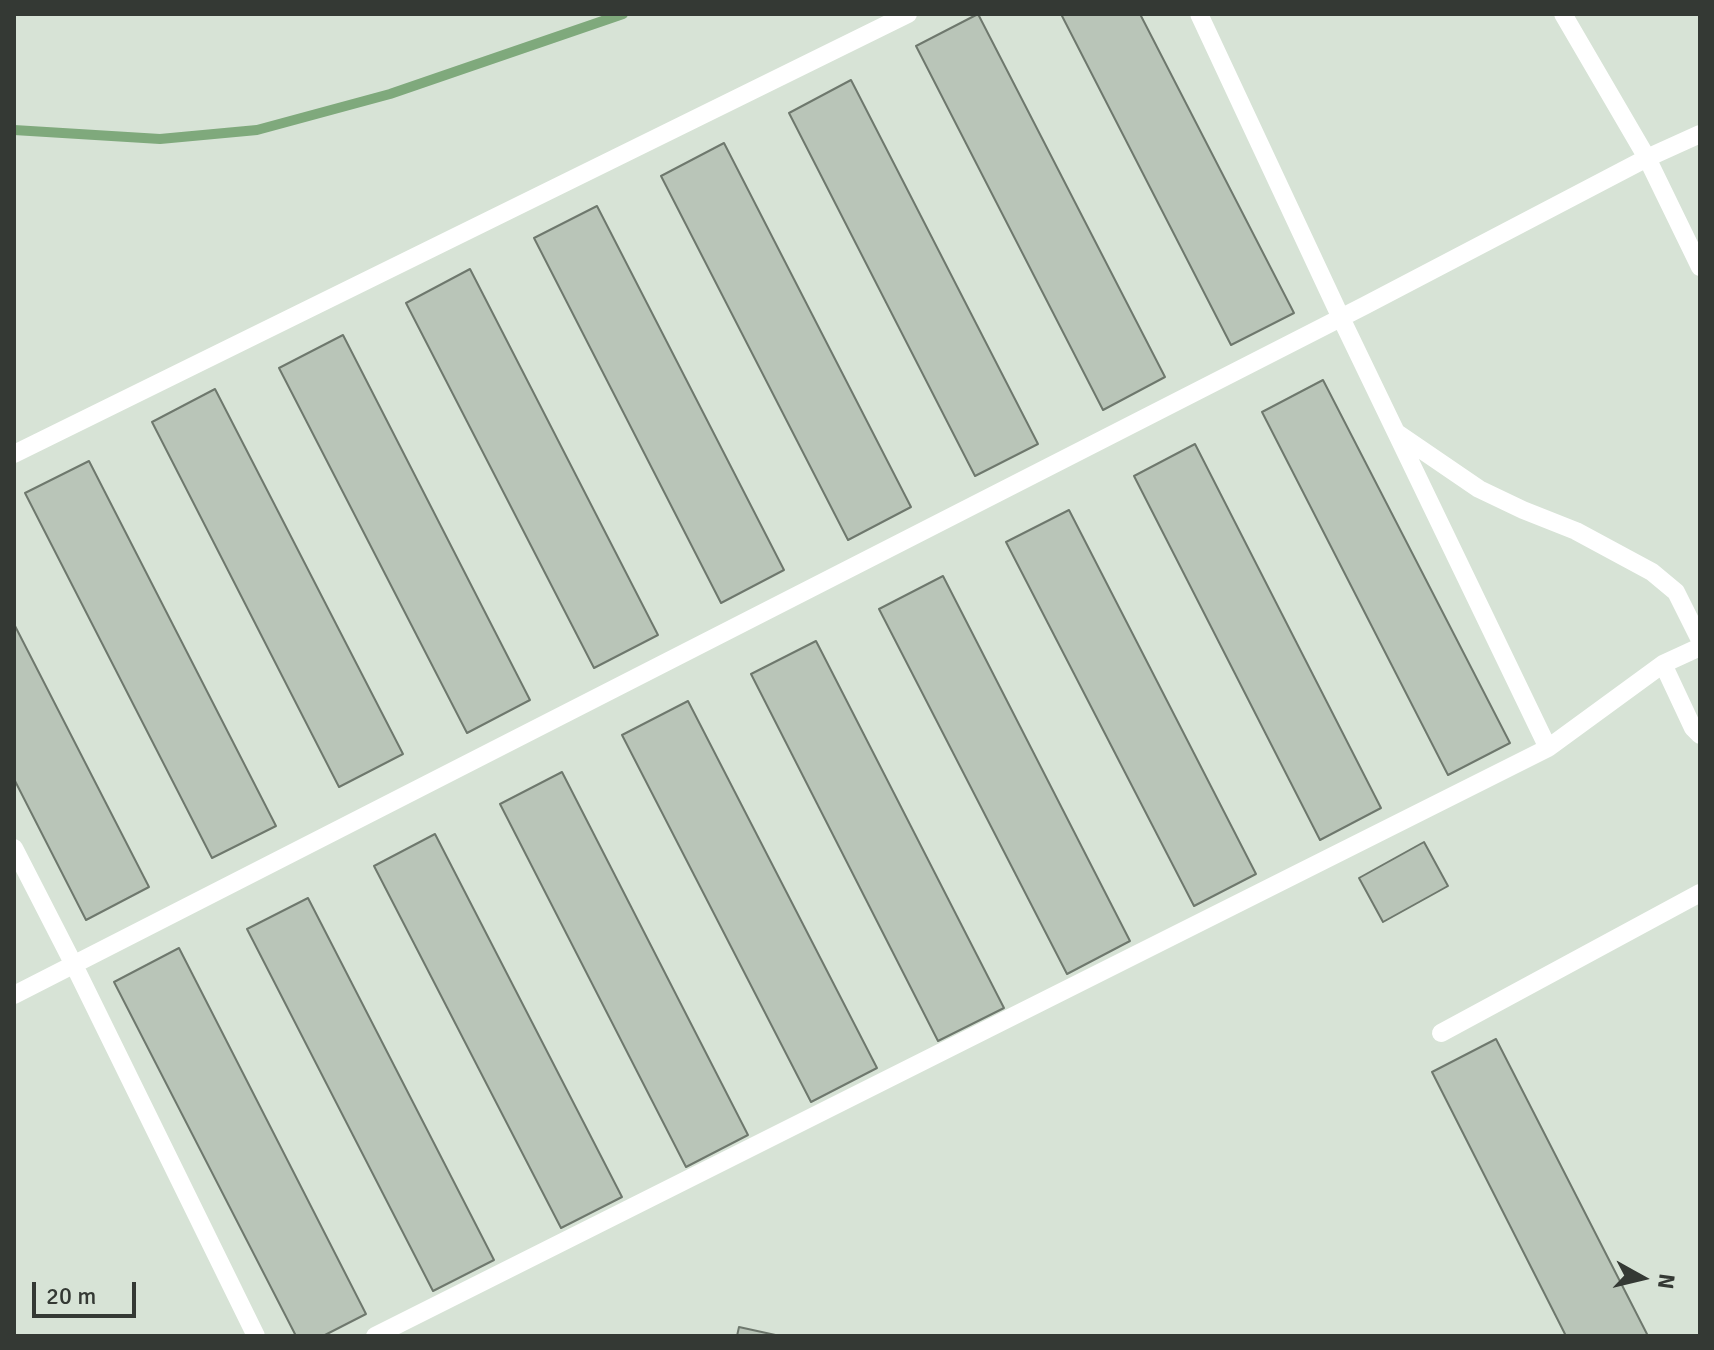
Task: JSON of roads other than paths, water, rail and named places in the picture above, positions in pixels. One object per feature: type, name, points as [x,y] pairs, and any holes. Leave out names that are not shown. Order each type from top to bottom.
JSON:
[{"type":"lane","points":[[14,454],[908,14]]},
{"type":"lane","points":[[1199,14],[1548,748]]},
{"type":"lane","points":[[1563,14],[1647,158],[1700,267]]},
{"type":"lane","points":[[14,995],[1341,318],[1647,158],[1700,134]]},
{"type":"lane","points":[[1396,432],[1479,489],[1576,531],[1652,572],[1676,592],[1700,640]]},
{"type":"lane","points":[[375,1336],[1548,748],[1663,664],[1700,647]]},
{"type":"lane","points":[[1663,664],[1693,728],[1700,735]]},
{"type":"lane","points":[[14,848],[256,1336]]},
{"type":"lane","points":[[1441,1033],[1700,893]]},
{"type":"waterway","points":[[14,130],[160,139],[257,130],[390,94],[623,14]]}]
